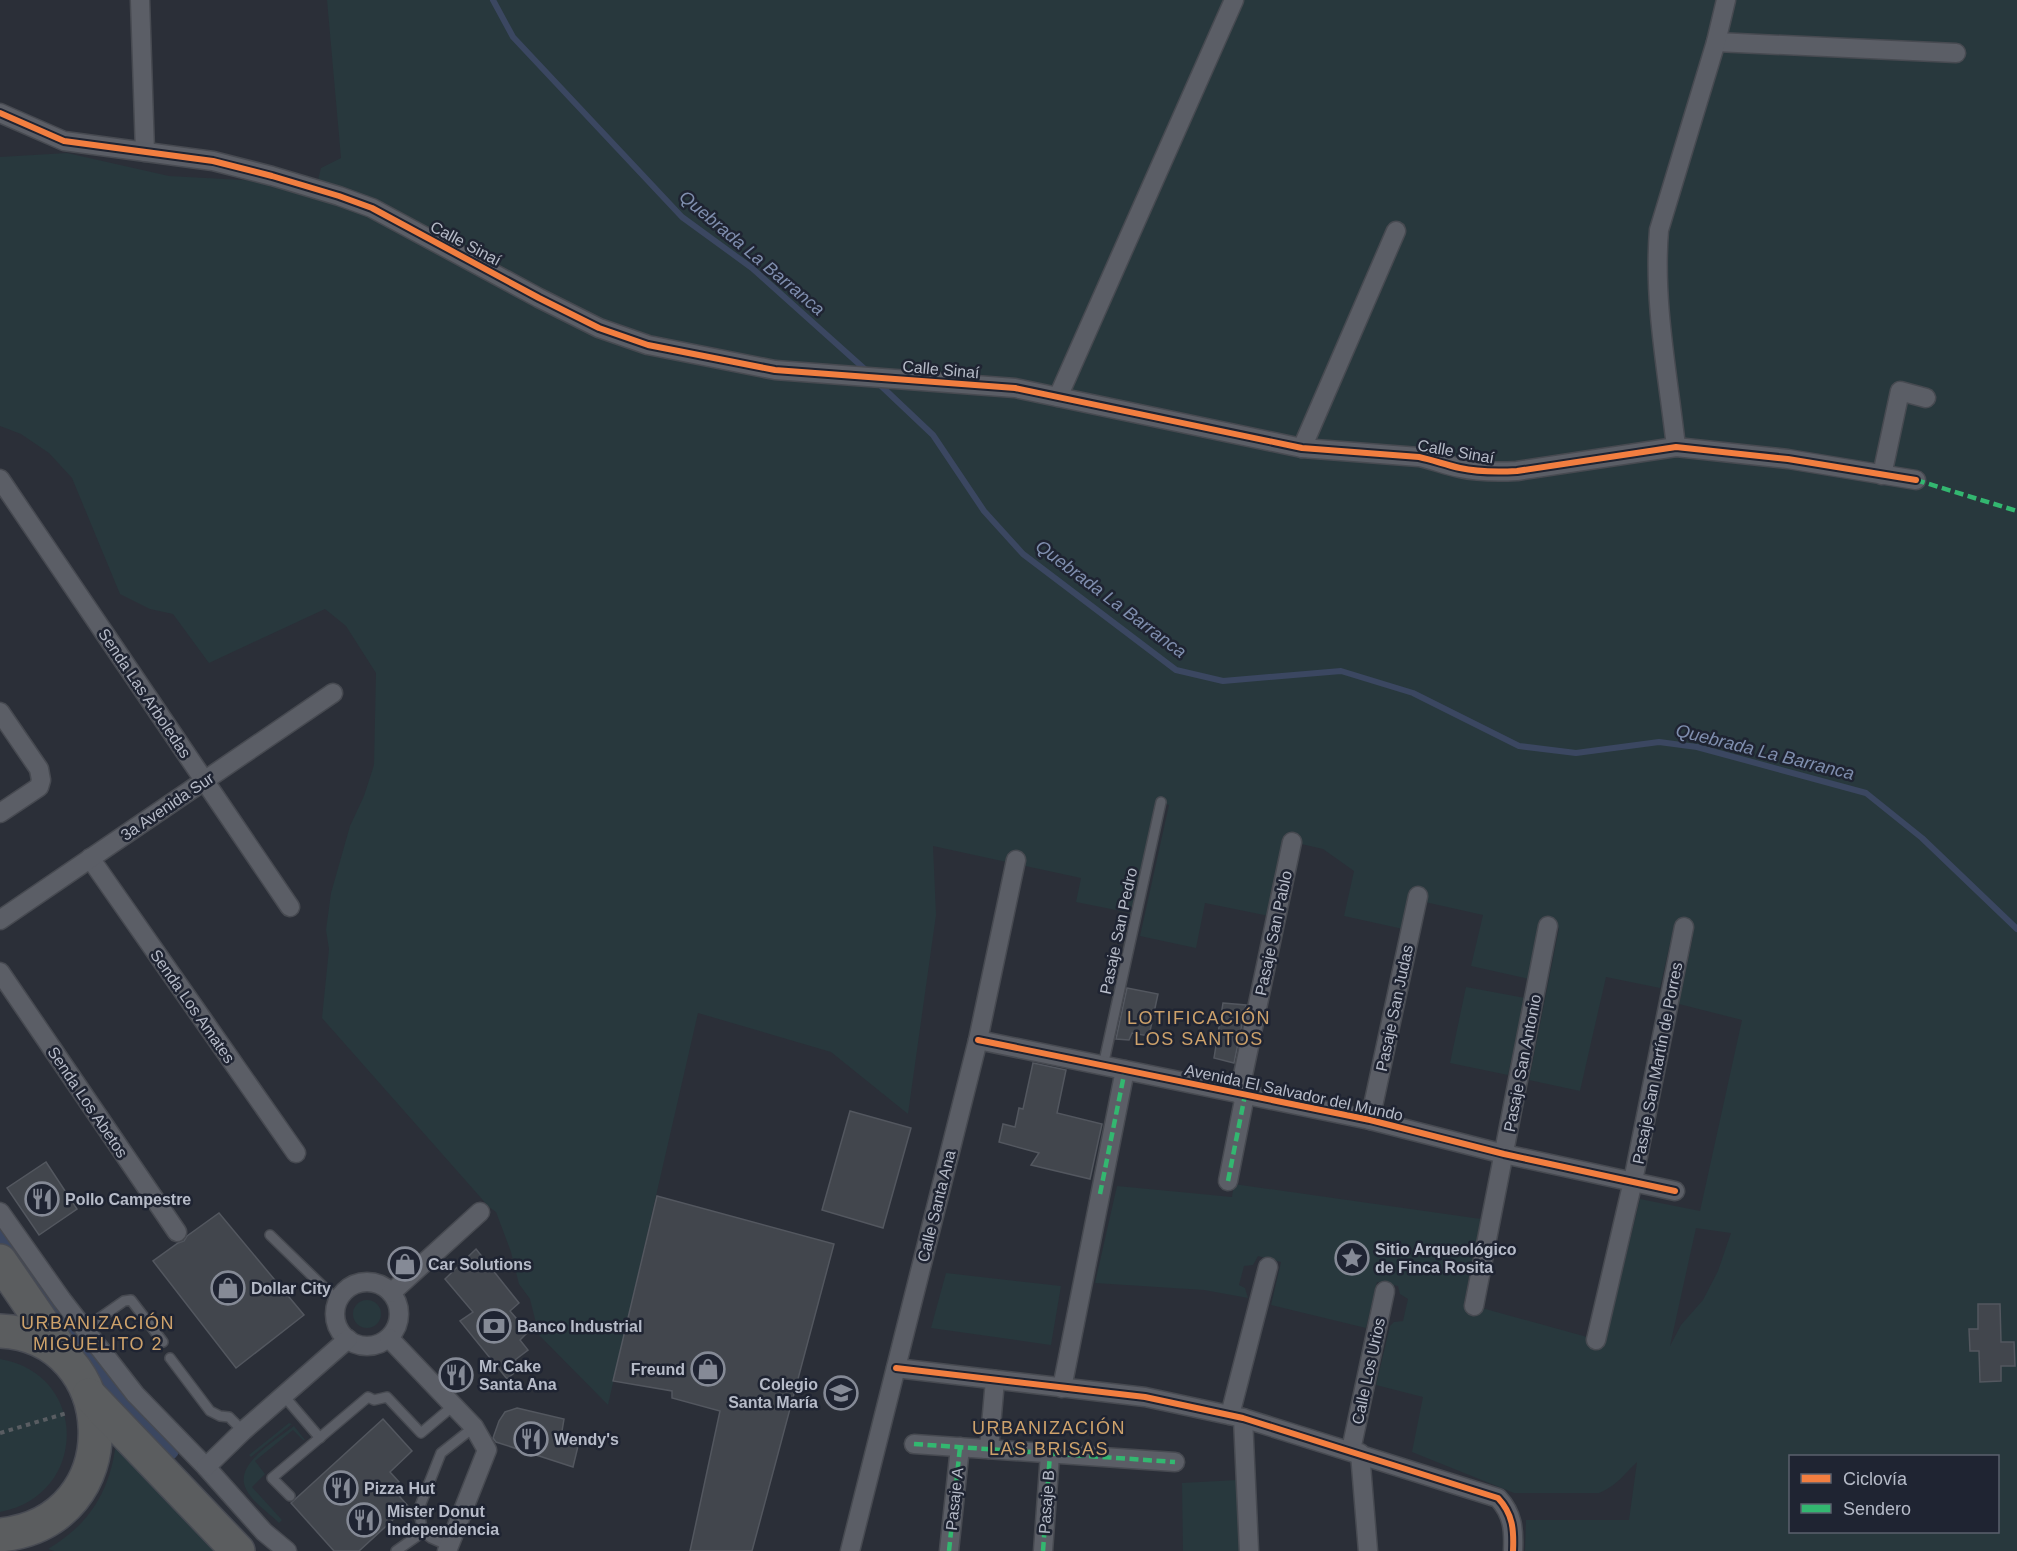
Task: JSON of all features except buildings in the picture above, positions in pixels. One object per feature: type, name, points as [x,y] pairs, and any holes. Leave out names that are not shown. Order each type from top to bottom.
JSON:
[{"type":"highway","points":[[0,1261],[74,1370],[96,1427],[96,1444],[87,1476],[79,1490],[57,1514],[43,1523],[28,1530],[0,1535]]},
{"type":"highway","points":[[0,1331],[21,1334],[56,1352],[166,1476],[238,1551]]},
{"type":"highway","points":[[0,1543],[19,1551]]},
{"type":"street","points":[[140,0],[145,152]]},
{"type":"street","points":[[1058,396],[1234,0]]},
{"type":"street","points":[[1676,447],[1659,304],[1657,253],[1659,230],[1716,42],[1726,0]]},
{"type":"street","points":[[1716,42],[1956,53]]},
{"type":"street","name":"Calle Sinaí","points":[[0,113],[64,141],[213,161],[328,192],[372,208],[599,328],[648,345],[775,370],[1015,388],[1302,448],[1419,457],[1460,468],[1492,472],[1517,471],[1676,447],[1788,459],[1916,480]]},
{"type":"street","points":[[1302,448],[1396,231]]},
{"type":"street","points":[[1882,474],[1900,391],[1926,398]]},
{"type":"street","name":"Senda Las Arboledas","points":[[0,480],[290,906]]},
{"type":"street","name":"3a Avenida Sur","points":[[0,920],[333,693]]},
{"type":"street","points":[[0,712],[39,769],[41,780],[39,787],[0,813]]},
{"type":"street","name":"Pasaje San Pablo","points":[[1228,1181],[1242,1094],[1292,842]]},
{"type":"street","name":"Senda Los Amates","points":[[90,858],[296,1153]]},
{"type":"street","name":"Calle Santa Ana","points":[[850,1551],[978,1040],[1016,860]]},
{"type":"street","name":"Pasaje San Judas","points":[[1370,1120],[1418,896]]},
{"type":"street","name":"Pasaje San Antonio","points":[[1474,1306],[1548,926]]},
{"type":"street","name":"Pasaje San Martín de Porres","points":[[1596,1340],[1633,1181],[1684,927]]},
{"type":"street","name":"Senda Los Abetos","points":[[0,972],[177,1232]]},
{"type":"street","name":"Avenida El Salvador del Mundo","points":[[978,1040],[1370,1120],[1504,1154],[1675,1191]]},
{"type":"street","points":[[1062,1388],[1125,1070]]},
{"type":"street","points":[[0,1212],[74,1370],[135,1394],[192,1452],[264,1532],[286,1551]]},
{"type":"street","points":[[391,1293],[480,1212]]},
{"type":"street","points":[[1249,1551],[1236,1417],[1268,1267]]},
{"type":"street","points":[[373,1282],[391,1293],[397,1302],[399,1313],[398,1323],[389,1338],[376,1345],[366,1346],[348,1339],[341,1332],[336,1322],[336,1311],[338,1301],[344,1292],[353,1285],[373,1282]]},
{"type":"street","name":"Calle Los Urios","points":[[1368,1551],[1355,1452],[1385,1291]]},
{"type":"street","points":[[389,1338],[474,1427],[487,1450],[448,1548]]},
{"type":"street","points":[[206,1467],[243,1431],[348,1339]]},
{"type":"street","points":[[896,1368],[1145,1396],[1236,1417],[1355,1452],[1498,1498],[1506,1506],[1512,1519],[1514,1551]]},
{"type":"street","points":[[989,1449],[995,1380]]},
{"type":"street","points":[[914,1444],[1174,1462]]},
{"type":"street","name":"Pasaje A","points":[[949,1551],[960,1447]]},
{"type":"street","points":[[166,1476],[192,1452]]},
{"type":"street","name":"Pasaje B","points":[[1043,1551],[1050,1454]]},
{"type":"street","points":[[209,1522],[233,1498]]},
{"type":"lane","name":"Pasaje San Pedro","points":[[1103,1066],[1161,802]]},
{"type":"lane","points":[[270,1235],[338,1301]]},
{"type":"lane","points":[[74,1370],[124,1301],[130,1300],[163,1342]]},
{"type":"lane","points":[[170,1358],[210,1411],[229,1417],[243,1431]]},
{"type":"lane","points":[[284,1396],[320,1438]]},
{"type":"lane","points":[[290,1496],[272,1478],[368,1397],[374,1400],[387,1397],[421,1432],[453,1406]]},
{"type":"lane","points":[[448,1548],[423,1532],[420,1506],[441,1453],[474,1427]]},
{"type":"lane","points":[[396,1551],[423,1532]]},
{"type":"path","points":[[0,1433],[74,1370]]},
{"type":"shaded area","points":[[327,0],[2017,0],[2017,1551],[1525,1551],[1526,1520],[1629,1520],[1637,1462],[1616,1483],[1599,1493],[1514,1493],[1412,1452],[1423,1397],[1376,1385],[1390,1326],[1394,1322],[1403,1321],[1408,1299],[1400,1294],[1398,1286],[1377,1282],[1366,1328],[1271,1305],[1281,1262],[1258,1256],[1253,1265],[1244,1266],[1239,1285],[1245,1288],[1248,1298],[1204,1290],[1095,1283],[1117,1186],[1232,1197],[1234,1184],[1481,1219],[1464,1303],[1605,1342],[1640,1199],[1700,1211],[1742,1020],[1679,1004],[1693,936],[1685,927],[1674,926],[1660,988],[1606,977],[1580,1091],[1529,1080],[1559,928],[1548,926],[1529,979],[1471,966],[1483,915],[1425,902],[1403,929],[1344,916],[1354,871],[1323,849],[1284,840],[1269,916],[1205,903],[1196,948],[1140,936],[1169,805],[1156,801],[1131,913],[1076,902],[1081,878],[933,846],[936,915],[908,1114],[831,1052],[698,1013],[608,1405],[539,1335],[530,1299],[519,1284],[511,1252],[496,1212],[489,1207],[322,1018],[329,949],[326,930],[331,893],[350,826],[364,796],[374,765],[376,673],[346,626],[325,609],[209,663],[173,614],[150,609],[120,594],[72,478],[49,453],[21,434],[0,426],[0,157],[67,153],[169,176],[317,184],[321,168],[341,158]],"holes":[[[1696,1228],[1731,1233],[1718,1271],[1703,1300],[1681,1325],[1670,1346]]]},
{"type":"shaded area","points":[[1466,987],[1525,998],[1508,1075],[1450,1063]]},
{"type":"shaded area","points":[[946,1273],[1061,1286],[1051,1345],[931,1328]]},
{"type":"shaded area","points":[[367,1300],[377,1304],[381,1314],[377,1324],[367,1328],[357,1324],[353,1314],[357,1304]]},
{"type":"shaded area","points":[[0,1359],[29,1369],[50,1387],[63,1410],[67,1435],[63,1460],[50,1483],[29,1501],[0,1512]]},
{"type":"shaded area","points":[[289,1423],[292,1424],[251,1457],[249,1455]]},
{"type":"shaded area","points":[[294,1426],[305,1440],[293,1430],[255,1461],[265,1474],[252,1487],[282,1520],[279,1523],[252,1498],[246,1489],[244,1480],[246,1470],[259,1453]]},
{"type":"shaded area","points":[[116,1443],[219,1551],[54,1551],[48,1549],[76,1529],[96,1505],[109,1476]]},
{"type":"shaded area","points":[[1237,1480],[1240,1551],[1183,1551],[1182,1483]]},
{"type":"waterway","name":"Quebrada La Barranca","points":[[493,0],[513,37],[682,217],[752,268],[868,372]]},
{"type":"waterway","name":"Quebrada La Barranca","points":[[877,382],[933,435],[984,511],[1023,554],[1176,670],[1223,681],[1341,671],[1413,693],[1519,746],[1576,753],[1659,742],[1697,747],[1866,793],[1922,838],[2017,929]]},
{"type":"waterway","points":[[0,1229],[91,1356],[169,1450]]},
{"type":"marked path","points":[[1916,480],[2017,511]]},
{"type":"marked path","points":[[1100,1194],[1125,1070]]},
{"type":"marked path","points":[[1228,1181],[1245,1095]]},
{"type":"marked path","points":[[914,1444],[1175,1462]]},
{"type":"marked path","points":[[949,1551],[960,1447]]},
{"type":"marked path","points":[[1043,1551],[1050,1454]]},
{"type":"cycle path","points":[[0,113],[64,141],[213,161],[339,196],[372,208],[599,328],[648,345],[775,370],[1015,388],[1302,448],[1419,457],[1474,470],[1517,471],[1676,447],[1788,459],[1916,480]]},
{"type":"cycle path","points":[[978,1040],[1370,1120],[1504,1154],[1675,1191]]},
{"type":"cycle path","points":[[896,1368],[1145,1397],[1243,1418],[1498,1498],[1507,1510],[1512,1523],[1513,1551]]},
{"type":"place","name":"Pollo Campestre","points":[[42,1199]]},
{"type":"place","name":"Sitio Arqueológico de Finca Rosita","points":[[1352,1258]]},
{"type":"place","name":"Car Solutions","points":[[405,1264]]},
{"type":"place","name":"Dollar City","points":[[228,1288]]},
{"type":"place","name":"Banco Industrial","points":[[494,1326]]},
{"type":"place","name":"Freund","points":[[708,1369]]},
{"type":"place","name":"Mr Cake Santa Ana","points":[[456,1375]]},
{"type":"place","name":"Colegio Santa María","points":[[841,1393]]},
{"type":"place","name":"Wendy's","points":[[531,1439]]},
{"type":"place","name":"Pizza Hut","points":[[341,1488]]},
{"type":"place","name":"Mister Donut Independencia","points":[[364,1520]]},
{"type":"district","name":"LOTIFICACIÓN LOS SANTOS","points":[[1199,1028]]},
{"type":"district","name":"URBANIZACIÓN MIGUELITO 2","points":[[98,1333]]},
{"type":"district","name":"URBANIZACIÓN LAS BRISAS","points":[[1049,1438]]}]
